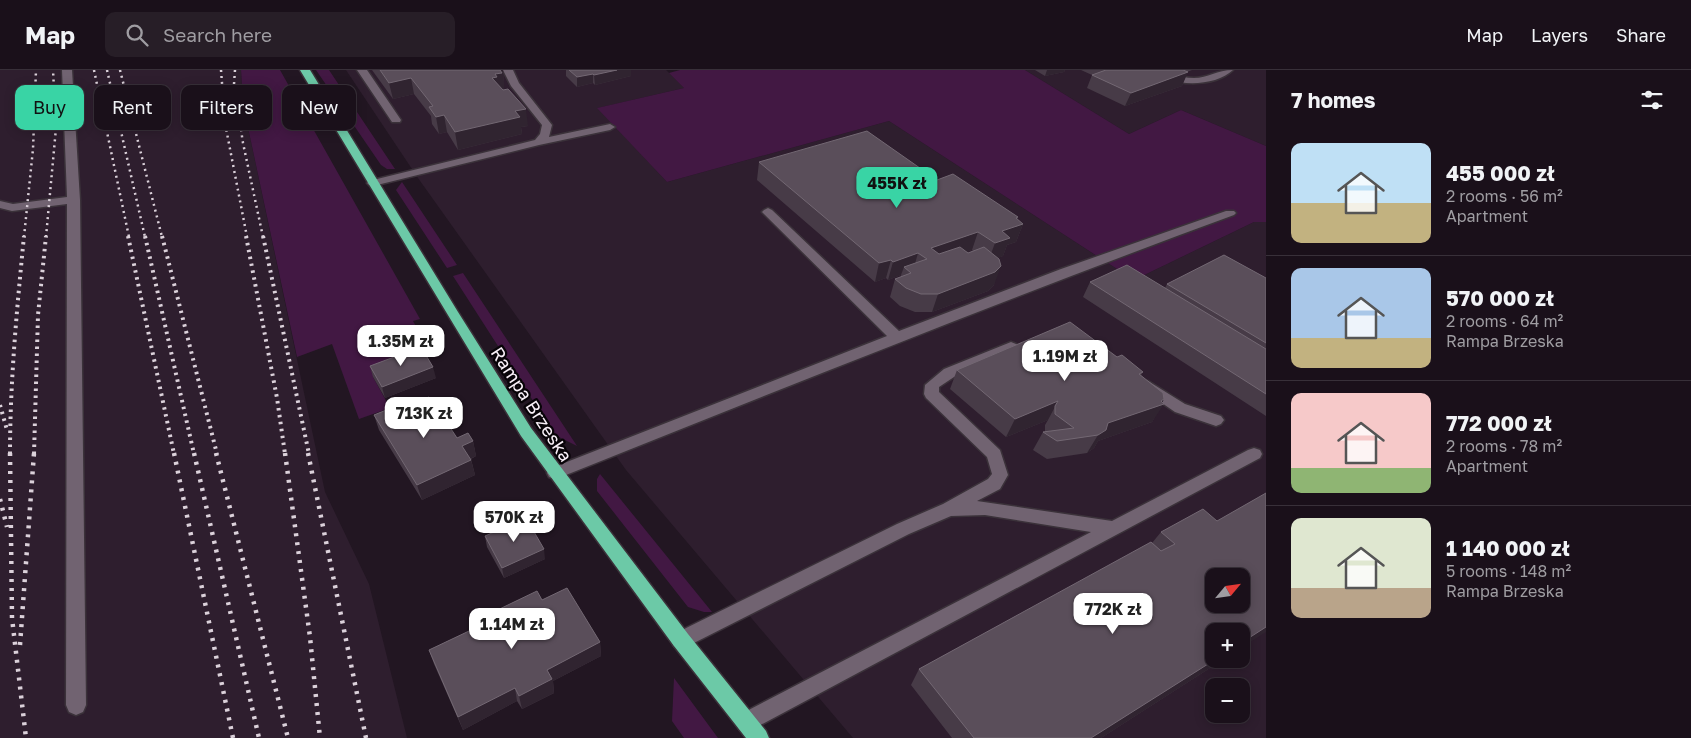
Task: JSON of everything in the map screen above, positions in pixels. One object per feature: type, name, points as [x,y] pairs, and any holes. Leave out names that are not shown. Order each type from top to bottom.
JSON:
[{"type":"highway","name":"Rampa Brzeska","points":[[305,70],[526,432],[681,640],[758,738]]},
{"type":"lane","points":[[67,70],[74,200],[76,704]]},
{"type":"lane","points":[[362,70],[396,120]]},
{"type":"lane","points":[[508,70],[519,89],[538,110],[547,126],[545,135],[539,142]]},
{"type":"lane","points":[[1156,70],[1184,81],[1198,82],[1228,70]]},
{"type":"lane","points":[[373,183],[539,142],[610,127]]},
{"type":"lane","points":[[0,204],[12,208],[74,200]]},
{"type":"lane","points":[[768,212],[897,338]]},
{"type":"lane","points":[[555,473],[1066,272],[1230,213]]},
{"type":"lane","points":[[681,640],[903,529],[949,509],[994,484],[1000,475],[994,454],[931,394],[932,385],[949,373],[1026,341]]},
{"type":"lane","points":[[1133,376],[1180,408],[1216,420]]},
{"type":"lane","points":[[746,722],[1254,454]]},
{"type":"lane","points":[[949,509],[985,508],[1112,528]]},
{"type":"shaded area","points":[[0,70],[241,70],[242,85],[181,85],[181,130],[248,130],[325,492],[369,584],[407,738],[0,738]]},
{"type":"shaded area","points":[[241,70],[280,70],[288,85],[282,85],[282,130],[314,130],[420,319],[413,321],[432,355],[373,377],[390,408],[359,419],[332,344],[297,357],[248,130],[272,130],[272,85],[242,85]]},
{"type":"shaded area","points":[[316,70],[329,70],[339,85],[326,85]]},
{"type":"shaded area","points":[[346,70],[666,70],[684,88],[598,108],[667,182],[889,121],[1134,280],[1254,222],[1266,222],[1266,738],[853,738],[626,470],[418,178]]},
{"type":"shaded area","points":[[680,70],[1025,70],[1129,134],[1181,110],[1266,146],[1266,222],[1254,222],[1134,280],[889,121],[667,182],[597,108],[684,88],[669,73]]},
{"type":"shaded area","points":[[1025,70],[1266,70],[1266,146],[1181,110],[1129,134]]},
{"type":"shaded area","points":[[356,110],[395,169],[387,169],[381,165],[356,128]]},
{"type":"shaded area","points":[[402,182],[457,265],[447,268],[396,190]]},
{"type":"shaded area","points":[[463,273],[577,446],[555,435],[453,276]]},
{"type":"shaded area","points":[[600,474],[712,612],[704,612],[688,607],[597,491],[597,479]]},
{"type":"shaded area","points":[[674,678],[718,738],[684,738],[672,721]]},
{"type":"building","points":[[380,70],[500,70],[502,73],[495,74],[497,77],[492,78],[503,90],[508,89],[526,109],[515,111],[520,117],[455,132],[444,115],[436,117],[429,107],[433,106],[411,78],[389,83]]},
{"type":"building","points":[[569,70],[617,70],[577,77]]},
{"type":"building","points":[[1106,70],[1183,70],[1188,72],[1131,93],[1092,75]]},
{"type":"building","points":[[867,131],[937,180],[953,174],[1018,217],[1016,218],[1023,224],[1002,231],[1010,238],[995,243],[978,232],[931,248],[939,254],[960,247],[968,253],[984,247],[999,259],[1001,266],[995,272],[938,294],[921,294],[906,288],[895,279],[911,273],[904,267],[927,259],[918,253],[893,262],[891,260],[879,263],[759,162]]},
{"type":"building","points":[[1224,255],[1266,278],[1266,343],[1167,284]]},
{"type":"building","points":[[1127,265],[1266,349],[1266,394],[1090,282]]},
{"type":"building","points":[[1070,322],[1117,357],[1122,355],[1143,372],[1139,374],[1163,393],[1164,399],[1161,401],[1164,404],[1108,423],[1106,430],[1098,435],[1057,441],[1043,432],[1074,428],[1055,414],[1055,406],[1058,401],[1015,419],[957,370]]},
{"type":"building","points":[[421,347],[433,367],[382,387],[370,366]]},
{"type":"building","points":[[429,397],[435,407],[448,402],[454,410],[442,415],[457,438],[468,433],[473,441],[462,446],[471,460],[417,485],[374,415],[411,400],[413,404]]},
{"type":"building","points":[[1266,493],[1266,627],[1250,637],[1250,623],[1205,623],[1205,666],[1091,738],[974,738],[919,669],[1151,542],[1161,551],[1175,544],[1161,532],[1203,509],[1217,521]]},
{"type":"building","points":[[526,518],[544,549],[502,568],[485,536]]},
{"type":"building","points":[[567,588],[600,642],[547,670],[552,679],[519,696],[515,688],[458,717],[429,650],[488,622],[485,616],[537,591],[542,600]]},
{"type":"railway","points":[[24,237],[33,149],[36,70]]},
{"type":"railway","points":[[46,237],[56,128],[53,70]]},
{"type":"railway","points":[[94,70],[129,237]]},
{"type":"railway","points":[[107,70],[145,237]]},
{"type":"railway","points":[[120,70],[162,237]]},
{"type":"railway","points":[[221,70],[225,123],[247,237]]},
{"type":"railway","points":[[235,70],[234,84],[243,143],[263,237]]},
{"type":"railway","points":[[10,453],[16,317],[24,236]]},
{"type":"railway","points":[[34,454],[38,315],[46,236]]},
{"type":"railway","points":[[128,236],[174,454]]},
{"type":"railway","points":[[145,236],[194,454]]},
{"type":"railway","points":[[162,236],[217,454]]},
{"type":"railway","points":[[246,236],[277,398],[285,454]]},
{"type":"railway","points":[[263,236],[309,454]]},
{"type":"railway","points":[[0,405],[7,430]]},
{"type":"railway","points":[[10,453],[12,618],[26,738]]},
{"type":"railway","points":[[20,645],[34,453]]},
{"type":"railway","points":[[174,453],[233,738]]},
{"type":"railway","points":[[194,453],[259,738]]},
{"type":"railway","points":[[216,453],[288,738]]},
{"type":"railway","points":[[285,453],[310,637],[320,738]]},
{"type":"railway","points":[[308,453],[366,738]]},
{"type":"railway","points":[[0,499],[7,527]]}]
